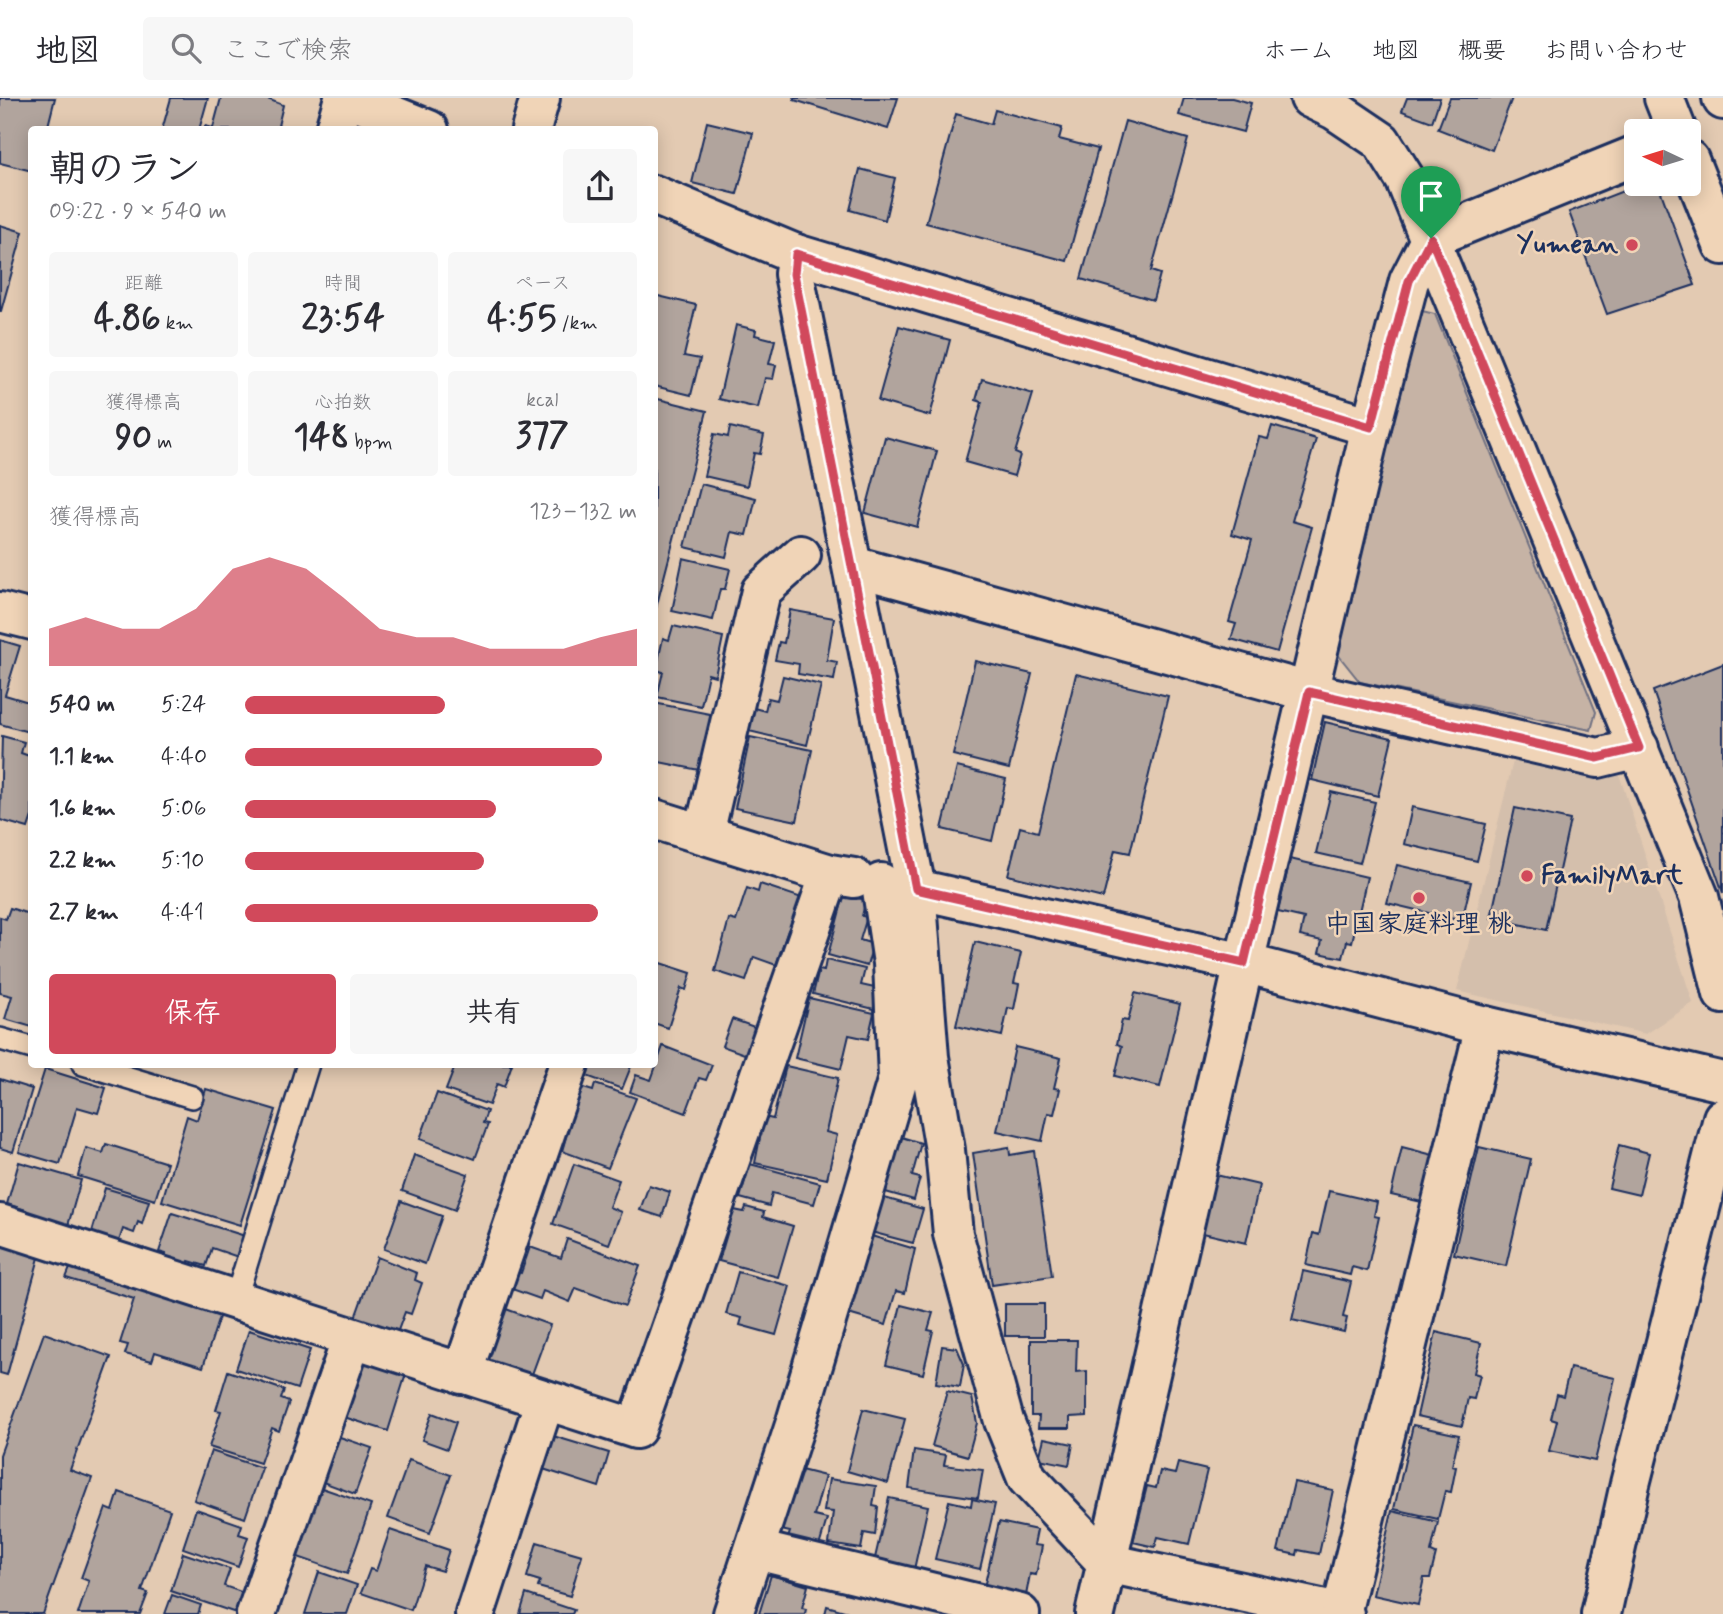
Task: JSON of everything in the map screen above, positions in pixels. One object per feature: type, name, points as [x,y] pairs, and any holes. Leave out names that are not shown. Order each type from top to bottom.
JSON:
[{"type":"main road","points":[[336,126],[344,98]]},
{"type":"main road","points":[[350,98],[419,126]]},
{"type":"main road","points":[[532,126],[540,98]]},
{"type":"main road","points":[[1310,98],[1335,110],[1381,142],[1405,179],[1699,897],[1723,994]]},
{"type":"main road","points":[[1664,98],[1672,119]]},
{"type":"main road","points":[[1095,1614],[1244,963],[1371,427],[1409,281],[1431,238],[1624,160]]},
{"type":"main road","points":[[1701,190],[1723,245]]},
{"type":"main road","points":[[658,197],[796,254],[1371,427]]},
{"type":"main road","points":[[796,254],[794,274],[853,566],[898,886],[945,1150],[953,1234],[1004,1421],[1027,1478],[1107,1563],[1342,1614],[1485,1026]]},
{"type":"main road","points":[[704,834],[761,591],[801,555]]},
{"type":"main road","points":[[853,566],[1309,692],[1598,758],[1639,748]]},
{"type":"main road","points":[[0,612],[28,619]]},
{"type":"main road","points":[[658,820],[830,874],[898,886],[1244,963],[1485,1026],[1723,1082]]},
{"type":"main road","points":[[0,1224],[636,1429],[830,874]]},
{"type":"main road","points":[[733,1614],[756,1550],[898,1078],[893,963],[898,886]]},
{"type":"main road","points":[[462,1374],[568,1068]]},
{"type":"main road","points":[[1601,1614],[1634,1470],[1723,1118]]},
{"type":"main road","points":[[256,1614],[352,1338]]},
{"type":"main road","points":[[475,1614],[545,1400]]},
{"type":"main road","points":[[756,1550],[1020,1614]]},
{"type":"lane","points":[[0,1039],[28,1047]]},
{"type":"lane","points":[[96,1068],[192,1097]]},
{"type":"lane","points":[[234,1301],[307,1068]]},
{"type":"shaded area","points":[[1418,310],[1435,314],[1596,712],[1591,730],[1360,682],[1336,652]]},
{"type":"shaded area","points":[[1516,749],[1618,771],[1693,1003],[1646,1034],[1457,991]]},
{"type":"building","points":[[0,98],[55,98],[48,126],[28,126],[28,170],[0,163]]},
{"type":"building","points":[[171,98],[208,98],[200,126],[163,126]]},
{"type":"building","points":[[221,98],[265,98],[283,105],[278,126],[214,126]]},
{"type":"building","points":[[794,98],[898,98],[888,129]]},
{"type":"building","points":[[1184,98],[1232,98],[1251,103],[1243,132],[1179,115]]},
{"type":"building","points":[[1407,98],[1440,98],[1432,122],[1402,111]]},
{"type":"building","points":[[1450,98],[1512,98],[1492,150],[1438,129]]},
{"type":"building","points":[[995,110],[1062,128],[1059,139],[1098,149],[1067,261],[926,223],[956,114],[991,124]]},
{"type":"building","points":[[1125,121],[1188,139],[1151,271],[1160,274],[1153,300],[1081,279]]},
{"type":"building","points":[[707,122],[753,133],[737,194],[692,183]]},
{"type":"building","points":[[860,169],[895,178],[885,220],[850,210]]},
{"type":"building","points":[[1624,191],[1624,196],[1662,196],[1695,285],[1607,314],[1569,212]]},
{"type":"building","points":[[0,225],[23,232],[1,311],[0,311]]},
{"type":"building","points":[[658,296],[696,305],[684,356],[700,359],[691,395],[658,387]]},
{"type":"building","points":[[736,325],[756,330],[755,335],[775,340],[769,364],[776,365],[773,379],[765,378],[758,408],[719,399]]},
{"type":"building","points":[[899,326],[950,340],[930,416],[878,401]]},
{"type":"building","points":[[982,379],[1033,394],[1015,453],[1020,455],[1014,476],[965,462],[982,402],[976,400]]},
{"type":"building","points":[[658,399],[707,411],[658,601]]},
{"type":"building","points":[[1272,426],[1316,439],[1292,521],[1312,527],[1277,652],[1231,639],[1236,624],[1229,622],[1252,540],[1232,534],[1259,437],[1268,439]]},
{"type":"building","points":[[730,427],[764,435],[760,454],[754,453],[747,486],[704,476],[714,434],[728,437]]},
{"type":"building","points":[[885,437],[937,451],[917,527],[865,513]]},
{"type":"building","points":[[701,484],[756,498],[747,535],[732,532],[726,557],[685,547]]},
{"type":"building","points":[[683,558],[730,569],[725,589],[720,589],[713,620],[672,611]]},
{"type":"building","points":[[790,610],[834,618],[827,660],[837,662],[834,680],[798,674],[799,664],[775,660],[779,642],[784,643]]},
{"type":"building","points":[[673,626],[723,637],[715,676],[708,674],[701,706],[658,697],[663,672],[658,671],[658,661],[663,638],[669,640]]},
{"type":"building","points":[[0,640],[20,646],[5,695],[28,702],[28,732],[0,724]]},
{"type":"building","points":[[975,661],[1032,674],[1009,769],[953,755]]},
{"type":"building","points":[[1723,664],[1723,893],[1653,691]]},
{"type":"building","points":[[1076,674],[1168,696],[1130,853],[1115,850],[1103,898],[1008,875],[1020,827],[1038,832]]},
{"type":"building","points":[[783,676],[821,685],[807,745],[749,731],[754,708],[765,711],[768,698],[777,700]]},
{"type":"building","points":[[658,704],[715,715],[704,771],[658,762]]},
{"type":"building","points":[[1325,722],[1392,738],[1378,796],[1312,780]]},
{"type":"building","points":[[2,736],[24,742],[21,753],[28,756],[28,828],[0,820]]},
{"type":"building","points":[[750,737],[812,750],[797,821],[735,808]]},
{"type":"building","points":[[957,767],[1006,779],[992,841],[942,829]]},
{"type":"building","points":[[1331,792],[1375,802],[1360,863],[1316,853]]},
{"type":"building","points":[[1412,807],[1486,824],[1477,861],[1404,844]]},
{"type":"building","points":[[1515,808],[1570,820],[1546,930],[1491,918]]},
{"type":"building","points":[[1290,859],[1367,877],[1352,942],[1347,941],[1343,958],[1319,953],[1322,941],[1300,936],[1304,918],[1278,912]]},
{"type":"building","points":[[1397,865],[1471,882],[1462,921],[1387,903]]},
{"type":"building","points":[[760,884],[805,899],[793,932],[788,930],[776,965],[754,957],[746,981],[715,971],[729,919],[736,921],[747,888],[758,892]]},
{"type":"building","points":[[844,895],[866,900],[862,916],[867,917],[860,940],[873,944],[867,966],[828,955]]},
{"type":"building","points":[[10,908],[28,914],[28,1026],[5,1019],[12,996],[0,993],[0,917],[6,919]]},
{"type":"building","points":[[975,942],[1021,953],[1014,983],[1019,984],[1014,1009],[1008,1008],[1002,1036],[956,1026]]},
{"type":"building","points":[[826,960],[865,969],[861,985],[879,989],[874,1009],[813,994],[819,970],[824,971]]},
{"type":"building","points":[[658,962],[691,973],[686,990],[681,988],[668,1028],[658,1024]]},
{"type":"building","points":[[1135,993],[1180,1004],[1160,1087],[1115,1076],[1122,1046],[1117,1044],[1122,1020],[1128,1021]]},
{"type":"building","points":[[809,998],[874,1013],[868,1039],[849,1035],[841,1069],[795,1058]]},
{"type":"building","points":[[732,1019],[760,1029],[750,1056],[722,1046]]},
{"type":"building","points":[[663,1046],[712,1065],[706,1080],[699,1078],[686,1113],[630,1092],[636,1075],[651,1080],[655,1068],[658,1068]]},
{"type":"building","points":[[1015,1047],[1061,1058],[1054,1088],[1060,1089],[1054,1114],[1048,1113],[1042,1141],[997,1131]]},
{"type":"building","points":[[786,1066],[838,1078],[826,1132],[837,1135],[827,1179],[755,1163],[764,1117],[773,1119]]},
{"type":"building","points":[[454,1068],[511,1068],[504,1087],[497,1084],[489,1105],[446,1090]]},
{"type":"building","points":[[587,1068],[630,1068],[622,1089],[584,1075]]},
{"type":"building","points":[[45,1069],[106,1088],[98,1113],[77,1107],[60,1164],[19,1152]]},
{"type":"building","points":[[0,1079],[32,1089],[13,1152],[0,1148]]},
{"type":"building","points":[[595,1084],[636,1098],[608,1168],[562,1151],[580,1087],[593,1091]]},
{"type":"building","points":[[206,1089],[276,1110],[240,1225],[162,1201],[187,1116],[197,1120]]},
{"type":"building","points":[[437,1093],[487,1111],[483,1123],[488,1124],[475,1159],[420,1139]]},
{"type":"building","points":[[898,1136],[921,1143],[912,1176],[920,1178],[914,1200],[882,1191]]},
{"type":"building","points":[[106,1144],[167,1163],[155,1200],[78,1176],[86,1148],[103,1153]]},
{"type":"building","points":[[1619,1145],[1649,1153],[1639,1195],[1609,1188]]},
{"type":"building","points":[[1009,1147],[1010,1155],[1034,1151],[1052,1276],[992,1285],[973,1153]]},
{"type":"building","points":[[1402,1147],[1433,1155],[1422,1202],[1391,1195]]},
{"type":"building","points":[[1479,1147],[1531,1159],[1506,1266],[1454,1254]]},
{"type":"building","points":[[414,1155],[468,1174],[455,1210],[402,1191]]},
{"type":"building","points":[[19,1162],[81,1180],[67,1229],[24,1217],[26,1210],[7,1204]]},
{"type":"building","points":[[574,1164],[619,1180],[609,1207],[621,1212],[609,1244],[553,1224]]},
{"type":"building","points":[[750,1164],[820,1183],[814,1204],[772,1193],[769,1206],[740,1198]]},
{"type":"building","points":[[1216,1175],[1259,1185],[1246,1243],[1203,1233]]},
{"type":"building","points":[[649,1185],[670,1192],[662,1217],[640,1210]]},
{"type":"building","points":[[105,1188],[149,1201],[142,1224],[138,1222],[134,1233],[123,1229],[117,1247],[90,1239]]},
{"type":"building","points":[[1329,1191],[1377,1202],[1374,1216],[1379,1217],[1367,1271],[1352,1267],[1350,1275],[1306,1265],[1313,1233],[1319,1235]]},
{"type":"building","points":[[881,1197],[923,1209],[913,1243],[871,1232]]},
{"type":"building","points":[[401,1201],[442,1216],[425,1264],[384,1249]]},
{"type":"building","points":[[746,1207],[764,1212],[763,1217],[793,1226],[778,1277],[719,1261],[734,1210],[744,1212]]},
{"type":"building","points":[[172,1213],[245,1236],[238,1257],[212,1248],[206,1266],[189,1261],[186,1269],[164,1262],[166,1254],[159,1252]]},
{"type":"building","points":[[868,1235],[915,1249],[905,1293],[896,1291],[886,1325],[845,1313]]},
{"type":"building","points":[[567,1239],[640,1266],[625,1306],[576,1288],[570,1302],[543,1291],[540,1299],[509,1288],[516,1271],[521,1273],[530,1247],[561,1258]]},
{"type":"building","points":[[0,1242],[40,1254],[7,1375],[0,1373]]},
{"type":"building","points":[[377,1257],[417,1273],[415,1280],[422,1283],[411,1314],[405,1312],[397,1333],[355,1318]]},
{"type":"building","points":[[70,1268],[220,1314],[203,1367],[155,1352],[152,1361],[125,1354],[128,1345],[120,1343],[134,1299],[66,1278]]},
{"type":"building","points":[[1303,1271],[1351,1282],[1343,1317],[1347,1318],[1344,1332],[1292,1320]]},
{"type":"building","points":[[738,1272],[790,1286],[776,1335],[740,1325],[742,1318],[726,1314]]},
{"type":"building","points":[[1005,1304],[1044,1304],[1044,1336],[1005,1336]]},
{"type":"building","points":[[901,1305],[933,1313],[928,1330],[933,1331],[923,1374],[886,1365]]},
{"type":"building","points":[[506,1309],[550,1325],[531,1377],[488,1361]]},
{"type":"building","points":[[249,1330],[310,1350],[297,1389],[236,1369]]},
{"type":"building","points":[[1436,1332],[1481,1343],[1474,1373],[1480,1375],[1474,1399],[1468,1398],[1462,1426],[1417,1416]]},
{"type":"building","points":[[44,1333],[111,1357],[70,1470],[92,1478],[43,1614],[0,1614],[0,1455]]},
{"type":"building","points":[[1031,1340],[1077,1340],[1076,1372],[1087,1371],[1087,1416],[1070,1417],[1070,1428],[1038,1428],[1039,1416],[1031,1416]]},
{"type":"building","points":[[942,1346],[957,1348],[964,1364],[960,1387],[936,1383]]},
{"type":"building","points":[[363,1360],[406,1374],[388,1431],[344,1417]]},
{"type":"building","points":[[1570,1368],[1615,1378],[1595,1461],[1549,1451],[1557,1421],[1551,1419],[1557,1394],[1563,1396]]},
{"type":"building","points":[[228,1371],[284,1390],[281,1399],[289,1402],[279,1431],[272,1428],[260,1463],[209,1447],[221,1411],[216,1410]]},
{"type":"building","points":[[947,1391],[972,1397],[977,1423],[968,1456],[932,1446]]},
{"type":"building","points":[[863,1409],[905,1419],[888,1483],[847,1471]]},
{"type":"building","points":[[432,1413],[456,1422],[447,1449],[422,1440]]},
{"type":"building","points":[[1413,1425],[1459,1435],[1452,1466],[1456,1467],[1451,1492],[1445,1491],[1438,1519],[1394,1509]]},
{"type":"building","points":[[337,1436],[372,1448],[355,1494],[320,1481]]},
{"type":"building","points":[[553,1436],[609,1453],[599,1487],[543,1469]]},
{"type":"building","points":[[1044,1438],[1073,1444],[1069,1465],[1039,1459]]},
{"type":"building","points":[[914,1450],[946,1455],[944,1465],[983,1470],[978,1498],[909,1488]]},
{"type":"building","points":[[211,1451],[262,1468],[245,1518],[194,1500]]},
{"type":"building","points":[[409,1460],[451,1475],[430,1533],[388,1518]]},
{"type":"building","points":[[1178,1463],[1207,1470],[1189,1544],[1158,1537],[1155,1547],[1133,1542],[1147,1486],[1156,1488],[1160,1471],[1175,1474]]},
{"type":"building","points":[[797,1469],[825,1476],[814,1516],[827,1519],[818,1550],[787,1541],[790,1532],[781,1530]]},
{"type":"building","points":[[829,1479],[876,1486],[873,1506],[878,1507],[875,1535],[864,1533],[861,1549],[829,1544],[833,1512],[824,1511]]},
{"type":"building","points":[[1294,1482],[1333,1490],[1319,1554],[1298,1550],[1297,1555],[1278,1551]]},
{"type":"building","points":[[319,1487],[371,1505],[347,1574],[295,1556]]},
{"type":"building","points":[[119,1492],[170,1510],[142,1591],[148,1593],[140,1614],[78,1614],[89,1581],[81,1578],[106,1508],[113,1511]]},
{"type":"building","points":[[889,1498],[928,1506],[913,1574],[891,1569],[893,1562],[875,1558]]},
{"type":"building","points":[[972,1499],[995,1504],[980,1569],[935,1559],[949,1501],[971,1506]]},
{"type":"building","points":[[196,1509],[242,1525],[239,1534],[248,1537],[238,1567],[183,1548]]},
{"type":"building","points":[[1392,1511],[1438,1522],[1431,1552],[1436,1554],[1430,1578],[1424,1578],[1418,1605],[1373,1595]]},
{"type":"building","points":[[999,1522],[1037,1530],[1034,1545],[1042,1546],[1036,1575],[1030,1574],[1025,1601],[983,1592]]},
{"type":"building","points":[[390,1530],[449,1550],[442,1571],[425,1566],[411,1610],[361,1593],[370,1569],[376,1571]]},
{"type":"building","points":[[537,1542],[582,1555],[570,1596],[538,1587],[540,1581],[527,1577]]},
{"type":"building","points":[[183,1553],[230,1569],[224,1586],[247,1594],[239,1614],[171,1591]]},
{"type":"building","points":[[319,1572],[357,1585],[347,1614],[305,1614]]},
{"type":"building","points":[[771,1575],[808,1586],[802,1608],[806,1609],[805,1614],[759,1614]]},
{"type":"building","points":[[526,1594],[574,1610],[572,1614],[520,1614]]},
{"type":"building","points":[[172,1595],[201,1605],[198,1614],[165,1614]]},
{"type":"building","points":[[827,1606],[855,1614],[825,1614]]},
{"type":"place","name":"Yumean","points":[[1632,245]]},
{"type":"place","name":"FamilyMart","points":[[1527,876]]},
{"type":"place","name":"中国家庭料理 桃","points":[[1419,898]]},
{"type":"route","points":[[1431,238],[1639,748],[1598,758],[1309,692],[1244,963],[916,889],[794,274],[796,254],[1371,427],[1409,281],[1431,238]]}]
